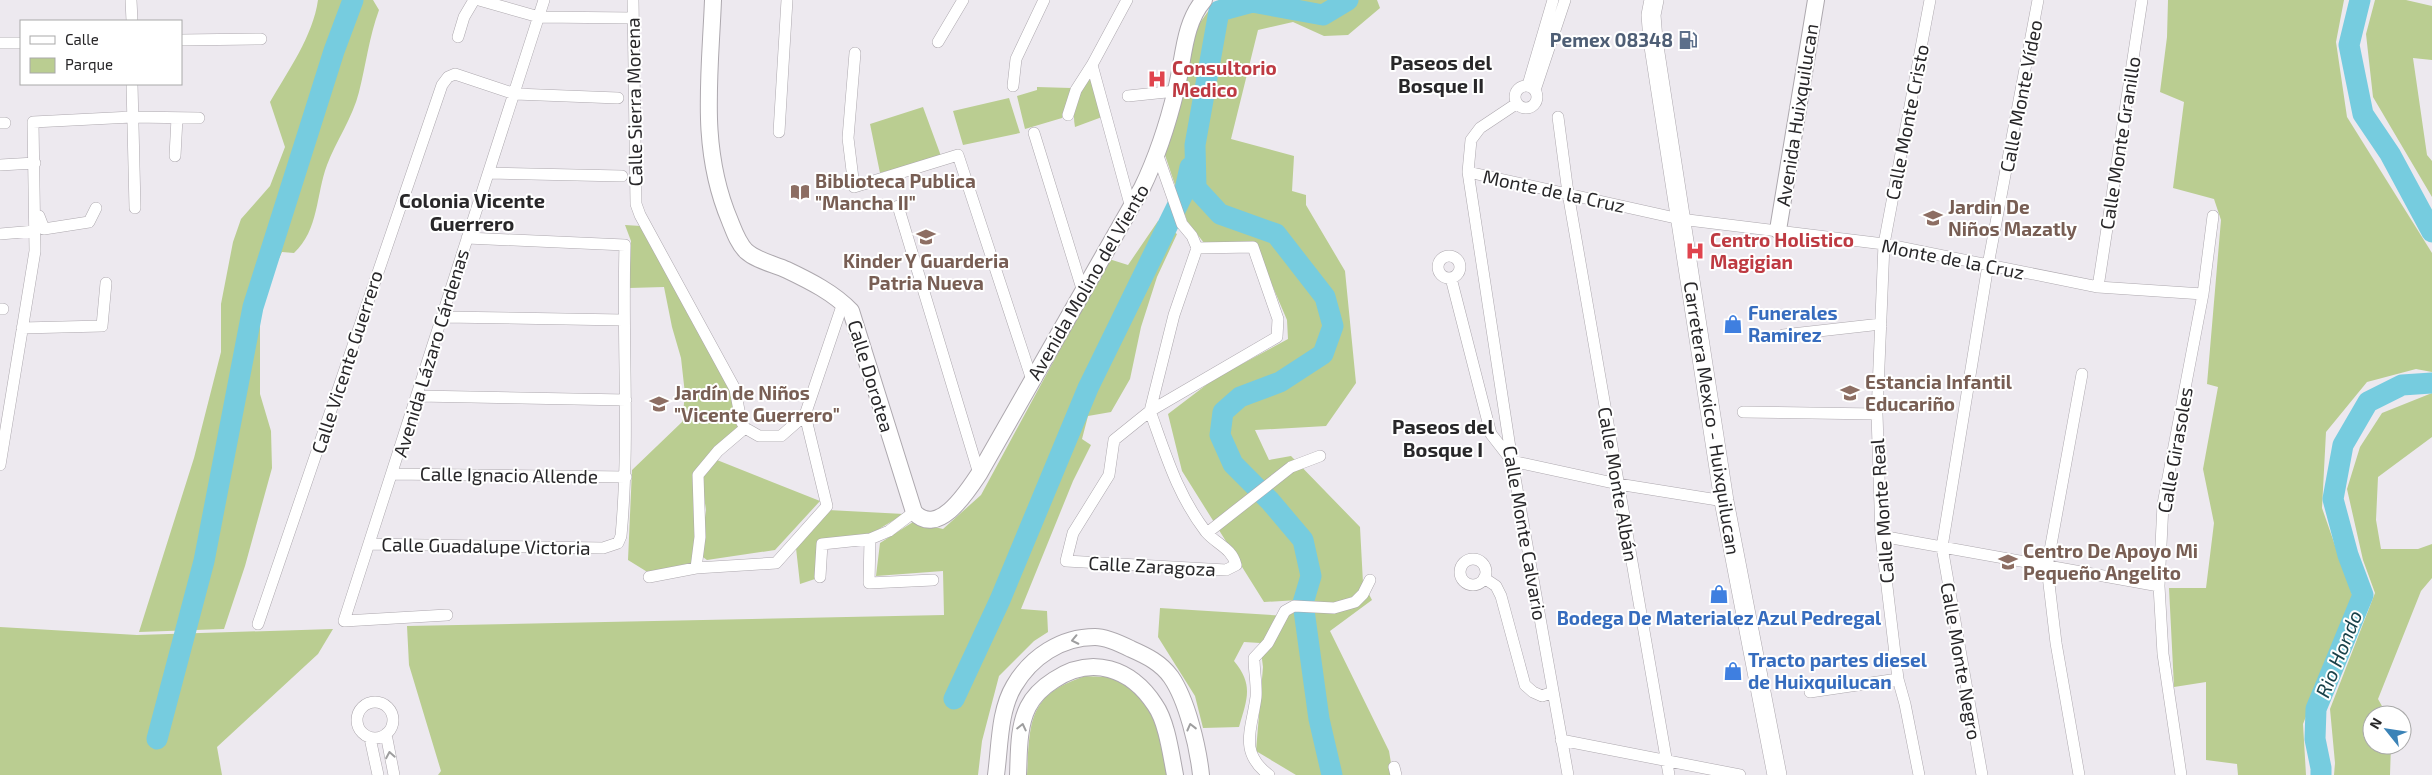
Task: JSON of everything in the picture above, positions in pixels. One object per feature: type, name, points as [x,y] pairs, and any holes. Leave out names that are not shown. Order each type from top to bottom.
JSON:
[{"type":"main road","name":"Carretera Mexico - Huixquilucan","points":[[1654,0],[1652,15],[1653,40],[1724,501],[1777,775]]},
{"type":"street","points":[[131,0],[132,20]]},
{"type":"street","points":[[458,36],[474,0]]},
{"type":"street","points":[[479,0],[539,17],[632,18]]},
{"type":"street","name":"Avenida Lázaro Cárdenas","points":[[446,614],[344,621],[544,0]]},
{"type":"street","name":"Calle Sierra Morena","points":[[633,0],[632,18],[636,96],[636,204],[640,215],[736,389],[741,421],[745,428]]},
{"type":"street","name":"Calle Dorotea","points":[[713,0],[708,127],[712,168],[724,206],[746,251],[822,288],[851,311],[914,512]]},
{"type":"street","points":[[779,132],[787,0]]},
{"type":"street","points":[[938,42],[963,0]]},
{"type":"street","points":[[1013,86],[1016,58],[1044,0]]},
{"type":"street","points":[[1068,115],[1076,90],[1092,65],[1127,0]]},
{"type":"street","name":"Avenida Molino del Viento","points":[[914,512],[919,518],[934,519],[958,504],[979,474],[1131,208],[1157,153],[1176,91],[1188,29],[1193,14],[1204,0]]},
{"type":"street","points":[[1531,88],[1553,0]]},
{"type":"street","points":[[1531,88],[1564,0]]},
{"type":"street","name":"Avenida Huixquilucan","points":[[1778,230],[1816,0]]},
{"type":"street","name":"Calle Monte Cristo","points":[[1884,244],[1930,0]]},
{"type":"street","name":"Calle Monte Vídeo","points":[[1942,547],[1988,265],[2038,0]]},
{"type":"street","name":"Calle Monte Granillo","points":[[2098,287],[2142,0]]},
{"type":"street","points":[[182,40],[261,39]]},
{"type":"street","points":[[0,43],[20,43]]},
{"type":"street","points":[[856,53],[848,138],[854,187],[958,155],[1032,380]]},
{"type":"street","points":[[1092,65],[1131,208]]},
{"type":"street","name":"Calle Vicente Guerrero","points":[[258,624],[442,85],[448,77],[455,74],[515,94]]},
{"type":"street","points":[[132,85],[134,208]]},
{"type":"street","points":[[1516,104],[1514,99],[1516,90],[1519,87],[1531,88]]},
{"type":"street","name":"Calle Monte Calvario","points":[[1531,88],[1537,99],[1532,106],[1524,108],[1516,104],[1480,128],[1471,140],[1468,172],[1512,461],[1568,775]]},
{"type":"street","points":[[1128,96],[1176,91]]},
{"type":"street","points":[[515,94],[618,98]]},
{"type":"street","points":[[0,465],[35,251],[33,122],[132,116],[199,118]]},
{"type":"street","name":"Calle Monte Albán","points":[[1558,117],[1568,193],[1669,775]]},
{"type":"street","points":[[175,156],[177,118]]},
{"type":"street","points":[[1034,133],[1082,292]]},
{"type":"street","points":[[1150,411],[1174,314],[1197,248],[1192,236],[1182,224],[1157,153]]},
{"type":"street","points":[[0,165],[34,162]]},
{"type":"street","points":[[490,172],[622,176]]},
{"type":"street","name":"Monte de la Cruz","points":[[1468,172],[1680,219],[1884,244],[2098,287],[2203,294]]},
{"type":"street","points":[[898,206],[979,474]]},
{"type":"street","points":[[35,216],[39,216],[44,229],[88,222],[96,208]]},
{"type":"street","name":"Calle Girasoles","points":[[2181,775],[2163,654],[2159,586],[2164,504],[2203,294],[2213,216]]},
{"type":"street","points":[[0,234],[35,231]]},
{"type":"street","points":[[467,238],[625,245],[623,320],[626,477]]},
{"type":"street","name":"Calle Monte Real","points":[[1884,244],[1877,414],[1880,536],[1898,679],[1906,704],[1919,775]]},
{"type":"street","points":[[1150,411],[1277,337],[1278,319],[1254,247],[1197,248]]},
{"type":"street","points":[[1451,278],[1491,434],[1512,461],[1618,484],[1724,501]]},
{"type":"street","points":[[22,328],[102,326],[106,283]]},
{"type":"street","points":[[696,568],[700,538],[698,476],[718,451],[745,428],[760,436],[781,436],[805,415],[843,303]]},
{"type":"street","points":[[443,317],[623,320]]},
{"type":"street","points":[[1783,335],[1881,324]]},
{"type":"street","points":[[2079,775],[2055,634],[2047,567],[2082,374]]},
{"type":"street","points":[[418,396],[626,400]]},
{"type":"street","name":"Calle Zaragoza","points":[[1150,411],[1181,495],[1207,533],[1231,553],[1236,565],[1226,570],[1066,562],[1073,533],[1109,475],[1114,440],[1150,411]]},
{"type":"street","points":[[1743,412],[1877,414]]},
{"type":"street","points":[[649,577],[696,568],[776,563],[827,506],[805,415]]},
{"type":"street","points":[[1207,533],[1290,467],[1320,456]]},
{"type":"street","name":"Calle Ignacio Allende","points":[[392,474],[626,477]]},
{"type":"street","name":"Calle Guadalupe Victoria","points":[[369,544],[603,548],[618,543],[621,536],[626,477]]},
{"type":"street","points":[[820,577],[822,544],[870,539],[889,530],[914,512]]},
{"type":"street","points":[[1880,536],[2159,586]]},
{"type":"street","points":[[870,539],[869,583],[934,580]]},
{"type":"street","name":"Calle Monte Negro","points":[[1942,547],[1982,775]]},
{"type":"street","points":[[1484,578],[1496,586],[1501,596],[1525,685],[1533,692],[1542,696],[1553,692]]},
{"type":"street","points":[[1269,775],[1257,766],[1249,746],[1256,696],[1254,658],[1268,643],[1285,611],[1294,606],[1334,608],[1355,602],[1363,594],[1370,580]]},
{"type":"street","points":[[996,775],[1004,716],[1014,685],[1030,664],[1048,649],[1073,640],[1096,637],[1152,658],[1171,677],[1188,713],[1201,775]]},
{"type":"street","points":[[1018,775],[1021,731],[1028,707],[1041,689],[1064,673],[1085,666],[1104,667],[1122,674],[1141,687],[1156,706],[1170,748],[1175,775]]},
{"type":"street","points":[[1810,692],[1898,679]]},
{"type":"street","points":[[371,702],[383,704],[391,712],[393,724],[386,734],[381,737],[370,738],[360,731],[357,720],[361,708],[371,702]]},
{"type":"street","points":[[386,734],[394,775]]},
{"type":"street","points":[[370,738],[378,775]]},
{"type":"street","points":[[1561,740],[1740,775]]},
{"type":"green space","points":[[318,0],[373,0],[379,10],[356,101],[323,176],[313,223],[302,244],[294,253],[282,252],[260,300],[260,394],[271,431],[272,468],[245,566],[224,629],[139,632],[194,458],[221,352],[221,304],[233,242],[241,219],[270,186],[285,147],[270,102],[305,40],[311,27]]},
{"type":"green space","points":[[1219,0],[1377,0],[1380,8],[1348,35],[1324,36],[1293,22],[1258,30],[1231,139],[1294,156],[1292,191],[1306,195],[1306,205],[1345,271],[1356,383],[1326,426],[1255,430],[1269,460],[1291,456],[1360,527],[1363,583],[1372,600],[1330,631],[1389,751],[1393,775],[1296,775],[1256,751],[1263,667],[1260,643],[1244,642],[1234,661],[1244,678],[1247,693],[1239,727],[1203,728],[1195,696],[1158,637],[1160,608],[1287,616],[1293,613],[1299,600],[1264,602],[1182,471],[1168,414],[1214,379],[1288,339],[1287,320],[1254,243],[1204,243],[1187,221],[1165,155],[1197,27],[1214,3]]},
{"type":"green space","points":[[2168,0],[2344,0],[2336,42],[2347,117],[2432,253],[2432,372],[2416,369],[2367,382],[2326,432],[2322,508],[2353,597],[2303,724],[2306,775],[2238,775],[2237,764],[2206,760],[2206,682],[2174,687],[2169,588],[2206,588],[2214,523],[2203,469],[2218,387],[2207,384],[2221,220],[2214,199],[2173,188],[2184,102],[2160,92],[2167,37]]},
{"type":"green space","points":[[2375,0],[2406,0],[2432,6],[2432,60],[2413,58],[2427,155],[2432,161],[2432,197],[2373,97],[2366,34]]},
{"type":"green space","points":[[1091,74],[1102,117],[1075,127],[1075,105],[1083,86]]},
{"type":"green space","points":[[1037,87],[1071,88],[1062,118],[1025,129],[1017,96],[1037,90]]},
{"type":"green space","points":[[1009,98],[1020,133],[963,145],[953,111]]},
{"type":"green space","points":[[923,107],[941,156],[880,173],[870,124]]},
{"type":"green space","points":[[1158,221],[1177,234],[1157,277],[1141,327],[1130,379],[1111,412],[1088,416],[1082,439],[1091,445],[1073,481],[1021,609],[1047,611],[1048,632],[1034,641],[999,676],[982,741],[978,775],[438,775],[441,771],[409,665],[407,626],[944,615],[943,571],[876,576],[880,543],[913,522],[943,529],[981,495],[1109,259],[1128,265]]},
{"type":"green space","points":[[625,225],[641,226],[734,394],[739,428],[694,473],[696,543],[692,564],[649,573],[628,560],[632,470],[682,422],[685,394],[681,358],[672,327],[664,287],[629,288],[631,241]]},
{"type":"green space","points":[[2432,393],[2432,437],[2378,477],[2376,520],[2381,549],[2418,549],[2432,544],[2432,578],[2421,591],[2378,699],[2381,705],[2362,705],[2362,755],[2391,755],[2390,775],[2334,775],[2335,763],[2330,709],[2375,593],[2363,560],[2347,489],[2360,447],[2382,413]]},
{"type":"green space","points":[[717,460],[820,501],[775,550],[707,560],[700,555],[706,510],[701,477]]},
{"type":"green space","points":[[828,510],[904,514],[869,535],[819,542],[815,579],[800,584],[796,548]]},
{"type":"green space","points":[[0,627],[137,635],[333,629],[318,654],[217,747],[222,775],[0,775]]},
{"type":"green space","points":[[1086,676],[1113,678],[1127,685],[1138,694],[1154,718],[1163,746],[1168,775],[1027,775],[1029,739],[1036,712],[1053,691]]},
{"type":"waterway","points":[[157,739],[204,561],[253,307],[334,51],[353,0]]},
{"type":"waterway","points":[[1332,775],[1319,719],[1303,603],[1311,576],[1303,540],[1270,501],[1233,464],[1220,435],[1223,412],[1240,397],[1280,382],[1323,354],[1333,326],[1325,297],[1276,234],[1220,214],[1196,188],[1195,145],[1219,11],[1252,2],[1323,15],[1348,0]]},
{"type":"waterway","name":"Rio Hondo","points":[[2360,0],[2349,45],[2363,114],[2390,154],[2432,232]]},
{"type":"waterway","points":[[954,699],[1000,600],[1088,388],[1185,190],[1190,167]]},
{"type":"waterway","name":"Rio Hondo","points":[[2321,775],[2315,739],[2316,709],[2363,595],[2348,555],[2333,499],[2343,445],[2368,402],[2402,385],[2432,383]]},
{"type":"place","name":"Pemex 08348","points":[[1688,40]]},
{"type":"place","name":"Consultorio Medico","points":[[1157,79]]},
{"type":"place","name":"Biblioteca Publica \"Mancha II\"","points":[[800,192]]},
{"type":"place","name":"Jardin De Niños Mazatly","points":[[1933,218]]},
{"type":"place","name":"Kinder Y Guarderia Patria Nueva","points":[[926,237]]},
{"type":"place","name":"Centro Holistico Magigian","points":[[1695,251]]},
{"type":"place","name":"Funerales Ramirez","points":[[1733,324]]},
{"type":"place","name":"Estancia Infantil Educariño","points":[[1850,393]]},
{"type":"place","name":"Jardín de Niños \"Vicente Guerrero\"","points":[[659,404]]},
{"type":"place","name":"Centro De Apoyo Mi Pequeño Angelito","points":[[2008,562]]},
{"type":"place","name":"Bodega De Materialez Azul Pedregal","points":[[1719,594]]},
{"type":"place","name":"Tracto partes diesel de Huixquilucan","points":[[1733,671]]},
{"type":"district","name":"Paseos del Bosque II","points":[[1441,74]]},
{"type":"district","name":"Colonia Vicente Guerrero","points":[[472,212]]},
{"type":"district","name":"Paseos del Bosque I","points":[[1443,438]]}]
